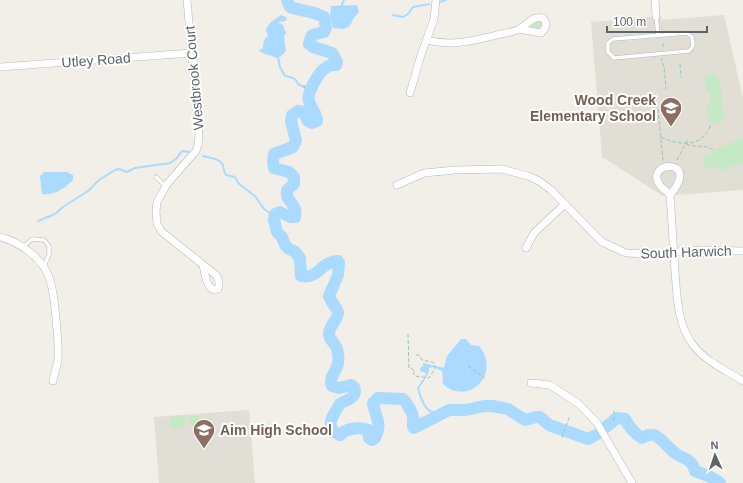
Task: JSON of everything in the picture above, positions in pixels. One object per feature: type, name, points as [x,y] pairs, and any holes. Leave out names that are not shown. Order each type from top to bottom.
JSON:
[{"type":"street","name":"Westbrook Court","points":[[187,0],[199,135],[198,145],[189,160],[176,173],[166,187],[157,202],[156,212],[157,224],[162,232],[202,265]]},
{"type":"street","points":[[410,93],[421,55],[434,19],[436,0]]},
{"type":"street","points":[[655,0],[656,16]]},
{"type":"street","points":[[427,40],[455,43],[478,40],[519,29]]},
{"type":"street","name":"Utley Road","points":[[0,67],[192,53]]},
{"type":"street","name":"South Harwich","points":[[397,185],[424,173],[455,170],[502,169],[528,176],[539,181],[552,190],[602,242],[626,253],[651,254],[710,249],[743,251]]},
{"type":"street","points":[[670,195],[674,252],[682,325],[693,345],[704,355],[743,381]]},
{"type":"street","points":[[526,248],[534,233],[565,204]]},
{"type":"street","points":[[0,237],[12,241],[34,256],[44,267],[50,278],[54,296],[58,360],[53,381]]},
{"type":"street","points":[[532,383],[550,385],[579,404],[597,423],[632,483]]},
{"type":"lane","points":[[656,16],[658,35]]},
{"type":"lane","points":[[687,33],[692,37],[693,46],[689,51],[614,58],[608,52],[608,43],[613,39],[658,35],[687,33]]},
{"type":"lane","points":[[156,177],[166,187]]},
{"type":"lane","points":[[23,248],[32,239],[44,240],[49,246],[49,254],[44,267]]},
{"type":"path","points":[[680,64],[681,77]]},
{"type":"path","points":[[664,66],[666,89]]},
{"type":"path","points":[[658,109],[663,163]]},
{"type":"path","points":[[686,144],[701,140],[711,124]]},
{"type":"path","points":[[661,137],[669,141],[713,150]]},
{"type":"path","points":[[675,163],[686,144],[687,139]]},
{"type":"path","points":[[408,334],[409,368],[415,371],[413,374],[415,376],[427,378],[432,375],[436,367],[433,362],[422,360],[419,355],[416,355]]},
{"type":"path","points":[[468,366],[485,378]]},
{"type":"path","points":[[614,411],[614,422]]},
{"type":"path","points":[[562,438],[570,415]]},
{"type":"shaded area","name":"Wood Creek Elementary School","points":[[724,15],[743,98],[743,190],[663,196],[602,157],[591,22],[661,16],[662,20]]},
{"type":"shaded area","name":"Aim High School","points":[[249,410],[255,483],[159,483],[154,417]]},
{"type":"green space","points":[[537,19],[543,22],[541,30],[527,29],[527,25]]},
{"type":"green space","points":[[714,74],[719,77],[724,118],[720,123],[709,124],[707,103],[711,103],[710,92],[706,92],[705,75]]},
{"type":"green space","points":[[743,137],[743,162],[721,171],[715,166],[705,169],[702,157],[712,154],[712,151]]},
{"type":"green space","points":[[200,415],[201,424],[190,424],[190,416]]},
{"type":"green space","points":[[182,416],[185,418],[185,428],[171,428],[169,424],[170,417]]},
{"type":"water","points":[[357,5],[359,12],[353,19],[350,26],[344,29],[333,28],[330,16],[331,6]]},
{"type":"water","points":[[281,15],[286,17],[287,20],[283,22],[280,21],[279,23],[283,25],[286,33],[284,36],[286,51],[280,57],[276,58],[258,50],[263,49],[265,39],[268,36],[266,29],[271,22]]},
{"type":"water","points":[[44,172],[67,172],[73,175],[73,180],[55,193],[42,194],[40,176]]},
{"type":"water","points":[[461,339],[466,339],[471,345],[479,346],[485,357],[487,367],[479,384],[462,392],[453,390],[443,384],[442,371],[433,367],[429,368],[429,372],[424,381],[423,380],[426,374],[421,372],[420,368],[423,366],[423,363],[444,368],[447,356]]},
{"type":"waterway","points":[[287,0],[290,7],[316,13],[324,17],[326,28],[324,32],[312,35],[309,44],[313,47],[332,53],[337,62],[336,65],[331,65],[321,72],[314,82],[310,93],[309,101],[317,121],[312,123],[308,121],[304,112],[298,111],[292,115],[291,121],[296,141],[293,147],[274,154],[273,162],[274,168],[289,172],[294,177],[294,184],[287,190],[287,194],[295,208],[295,217],[290,217],[280,212],[275,214],[274,220],[277,232],[282,237],[285,245],[294,251],[300,258],[301,276],[307,277],[312,275],[332,262],[338,261],[339,263],[338,275],[329,296],[338,312],[338,315],[329,332],[330,338],[335,345],[338,354],[337,366],[331,383],[332,386],[339,388],[351,385],[354,387],[355,394],[352,398],[340,404],[335,412],[331,422],[333,431],[340,435],[346,431],[357,428],[365,429],[368,430],[369,438],[372,440],[375,438],[378,428],[378,420],[373,403],[378,398],[403,399],[412,413],[414,428],[449,410],[466,410],[484,406],[492,406],[508,409],[525,420],[540,417],[549,425],[588,439],[596,435]]},
{"type":"waterway","points":[[341,7],[344,0]]},
{"type":"waterway","points":[[439,2],[446,0]]},
{"type":"waterway","points":[[393,15],[403,17],[408,14],[413,7],[429,4]]},
{"type":"waterway","points":[[326,22],[332,19]]},
{"type":"waterway","points":[[278,57],[280,67],[285,76],[293,78],[298,84],[310,90]]},
{"type":"waterway","points":[[38,221],[55,214],[88,191],[99,180],[115,170],[119,169],[127,172],[135,168],[170,163],[176,159],[182,151],[189,152]]},
{"type":"waterway","points":[[203,156],[220,161],[226,175],[235,177],[239,184],[255,196],[264,209],[274,216]]},
{"type":"waterway","points":[[423,381],[418,388],[422,400],[430,411],[439,415]]},
{"type":"waterway","points":[[606,427],[617,418],[625,419],[632,430],[639,436],[642,438],[651,435],[657,436],[672,451],[690,462],[695,471],[711,477],[720,483]]},
{"type":"place","name":"Wood Creek Elementary School","points":[[671,128]]},
{"type":"place","name":"Aim High School","points":[[204,450]]}]
